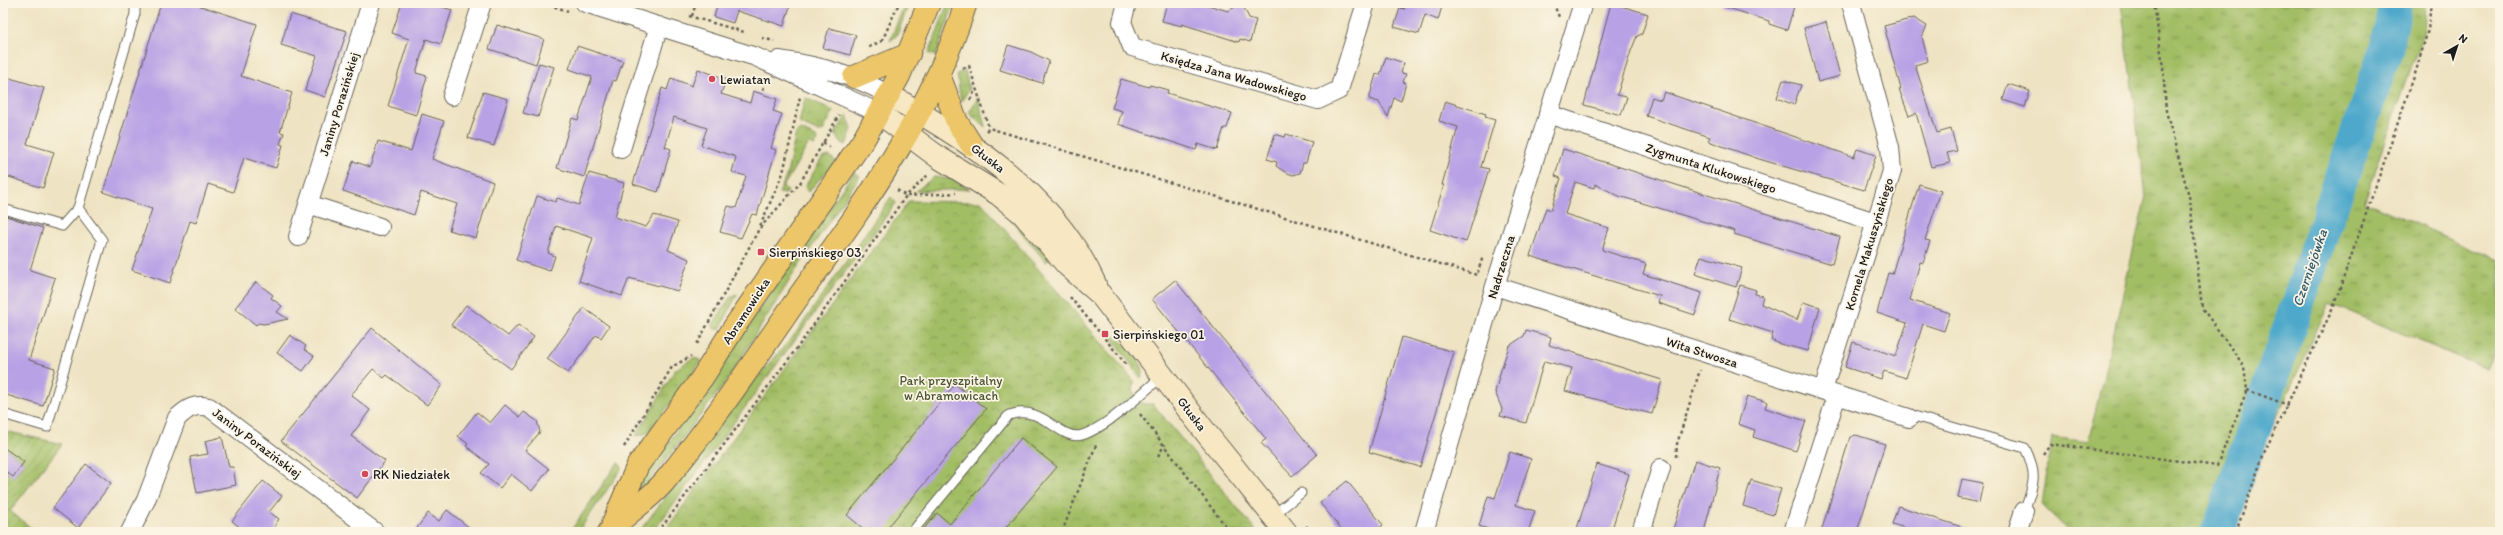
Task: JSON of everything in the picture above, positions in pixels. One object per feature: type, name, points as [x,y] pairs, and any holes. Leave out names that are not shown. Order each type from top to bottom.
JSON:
[{"type":"main road","name":"Abramowicka","points":[[609,531],[638,465],[702,378],[884,104],[909,54],[929,3]]},
{"type":"main road","name":"Abramowicka","points":[[609,531],[663,483],[718,410],[838,240],[908,135],[939,75],[966,3]]},
{"type":"main road","points":[[854,77],[909,54]]},
{"type":"main road","points":[[939,75],[957,122],[978,138]]},
{"type":"street","name":"Janiny Porazińskiej","points":[[298,237],[371,3]]},
{"type":"street","points":[[452,96],[482,3]]},
{"type":"street","points":[[584,3],[756,57],[884,104]]},
{"type":"street","name":"Księdza Jana Wadowskiego","points":[[1127,3],[1122,22],[1132,47],[1318,100],[1339,90],[1366,3]]},
{"type":"street","name":"Kornela Makuszyńskiego","points":[[1793,532],[1874,222],[1892,171],[1890,147],[1851,3]]},
{"type":"street","name":"Nadrzeczna","points":[[1424,532],[1495,286],[1548,114],[1579,4]]},
{"type":"street","points":[[621,149],[659,26]]},
{"type":"street","points":[[756,57],[817,66],[854,77],[884,104]]},
{"type":"street","name":"Głuska","points":[[884,104],[920,112],[978,138],[1040,202],[1075,248],[1100,294],[1279,524]]},
{"type":"street","name":"Głuska","points":[[884,104],[908,135],[938,157],[998,194],[1023,214],[1067,265],[1100,294]]},
{"type":"street","name":"Zygmunta Klukowskiego","points":[[1548,114],[1874,222]]},
{"type":"street","points":[[308,204],[380,227]]},
{"type":"street","name":"Wita Stwosza","points":[[1495,286],[1909,418]]},
{"type":"street","name":"Janiny Porazińskiej","points":[[130,532],[146,500],[177,418],[187,408],[198,404],[208,407],[375,532]]},
{"type":"street","points":[[1641,532],[1668,464]]},
{"type":"street","points":[[2017,532],[2024,511]]},
{"type":"lane","points":[[3,209],[62,226],[78,208],[135,14],[135,3]]},
{"type":"lane","points":[[3,414],[47,427],[102,240],[78,208]]},
{"type":"lane","points":[[912,532],[1009,415],[1029,412],[1044,418],[1070,434],[1081,436],[1106,422],[1163,375]]},
{"type":"lane","points":[[1909,418],[1914,416],[2026,448],[2034,466],[2031,492],[2024,511]]},
{"type":"lane","points":[[1279,524],[1301,493]]},
{"type":"path","points":[[882,41],[899,3]]},
{"type":"path","points":[[1557,3],[1555,7],[1560,16],[1557,24]]},
{"type":"path","points":[[2034,466],[2050,444],[2217,466],[2247,390],[2244,366],[2202,308],[2190,200],[2166,111],[2163,66],[2154,3]]},
{"type":"path","points":[[2236,532],[2264,452],[2288,405],[2333,308],[2416,70],[2428,30],[2431,3]]},
{"type":"path","points":[[969,66],[989,128]]},
{"type":"path","points":[[763,90],[766,81]]},
{"type":"path","points":[[622,450],[672,367],[691,356],[759,229],[783,173],[800,94]]},
{"type":"path","points":[[978,138],[989,128]]},
{"type":"path","points":[[989,128],[1476,275],[1486,248]]},
{"type":"path","points":[[759,229],[800,183],[823,142]]},
{"type":"path","points":[[658,532],[796,348],[906,196],[958,193]]},
{"type":"path","points":[[1067,293],[1127,366]]},
{"type":"path","points":[[1668,464],[1677,444],[1701,368]]},
{"type":"path","points":[[2247,390],[2281,400],[2288,405]]},
{"type":"path","points":[[1131,402],[1165,444],[1230,532]]},
{"type":"path","points":[[1062,532],[1106,422]]},
{"type":"path","points":[[1158,456],[1165,444]]},
{"type":"green space","points":[[905,3],[909,3],[897,35],[890,41]]},
{"type":"green space","points":[[948,3],[954,3],[936,56],[929,53]]},
{"type":"green space","points":[[2121,3],[2426,3],[2424,30],[2364,204],[2373,205],[2500,261],[2500,341],[2487,369],[2329,303],[2284,402],[2260,450],[2231,532],[2070,532],[2042,505],[2052,437],[2088,442],[2146,196]]},
{"type":"green space","points":[[965,70],[969,89],[961,102],[957,74]]},
{"type":"green space","points":[[978,97],[985,127],[969,113]]},
{"type":"green space","points":[[805,98],[829,108],[833,112],[823,131],[819,132],[799,123]]},
{"type":"green space","points":[[847,115],[852,129],[846,145],[839,141],[835,134]]},
{"type":"green space","points":[[801,130],[816,137],[818,140],[814,146],[809,143],[783,187],[788,191],[786,194],[779,193],[787,174],[796,133]]},
{"type":"green space","points":[[829,156],[836,161],[808,192],[805,187],[822,158]]},
{"type":"green space","points":[[854,172],[860,176],[796,270],[726,382],[635,500],[630,496],[716,377],[746,329]]},
{"type":"green space","points":[[934,177],[951,179],[970,189],[916,191]]},
{"type":"green space","points":[[891,197],[896,203],[653,532],[639,532],[745,392],[796,333]]},
{"type":"green space","name":"Park przyszpitalny w Abramowicach","points":[[909,201],[981,202],[1134,381],[1133,392],[1144,404],[1153,404],[1257,532],[664,532]]},
{"type":"green space","points":[[997,202],[1051,258],[1046,262]]},
{"type":"green space","points":[[737,294],[720,329],[715,329],[712,326],[731,296]]},
{"type":"green space","points":[[1106,330],[1123,343],[1135,355],[1142,368],[1143,374],[1141,378]]},
{"type":"green space","points":[[693,358],[701,360],[694,372],[648,433],[636,436],[675,370]]},
{"type":"green space","points":[[9,432],[62,444],[10,511],[36,532],[3,532],[3,469],[13,476],[24,462],[3,447],[3,440]]},
{"type":"green space","points":[[618,462],[622,468],[578,532],[570,532]]},
{"type":"building","points":[[161,3],[191,3],[257,24],[241,76],[292,93],[280,132],[284,133],[280,144],[283,145],[276,168],[244,158],[233,192],[208,184],[196,223],[190,221],[170,283],[132,270],[152,209],[103,192]]},
{"type":"building","points":[[402,3],[429,3],[452,10],[441,44],[426,39],[416,73],[427,76],[416,115],[388,106],[409,39],[392,33]]},
{"type":"building","points":[[718,3],[791,3],[784,26],[737,11],[733,23],[714,17]]},
{"type":"building","points":[[1167,3],[1201,3],[1228,11],[1237,6],[1244,8],[1249,18],[1256,20],[1250,42],[1240,39],[1239,42],[1182,24],[1182,26],[1162,21]]},
{"type":"building","points":[[1397,3],[1443,3],[1438,20],[1425,15],[1419,34],[1394,27],[1400,8],[1405,9],[1397,6]]},
{"type":"building","points":[[1611,3],[1648,14],[1642,34],[1637,36],[1631,51],[1617,95],[1627,97],[1621,115],[1584,105]]},
{"type":"building","points":[[1723,3],[1795,3],[1787,30],[1769,24],[1769,21],[1722,6]]},
{"type":"building","points":[[290,14],[347,31],[325,97],[305,90],[317,56],[281,45]]},
{"type":"building","points":[[1914,18],[1927,26],[1922,37],[1928,61],[1915,65],[1937,133],[1951,129],[1957,151],[1947,153],[1950,163],[1931,167],[1916,113],[1909,116],[1899,89],[1901,89],[1884,26]]},
{"type":"building","points":[[1826,22],[1840,76],[1818,82],[1804,28]]},
{"type":"building","points":[[497,25],[544,39],[536,64],[489,49]]},
{"type":"building","points":[[829,28],[856,35],[850,55],[823,48]]},
{"type":"building","points":[[1008,45],[1031,52],[1049,61],[1042,83],[1000,70]]},
{"type":"building","points":[[577,46],[623,61],[616,81],[613,80],[584,177],[557,168],[572,118],[578,120],[592,77],[569,69]]},
{"type":"building","points":[[1386,57],[1404,63],[1401,73],[1406,74],[1403,82],[1406,83],[1401,101],[1394,98],[1388,117],[1379,102],[1369,99],[1376,74],[1380,75]]},
{"type":"building","points":[[539,63],[554,67],[538,117],[523,113]]},
{"type":"building","points":[[698,69],[726,79],[721,94],[750,103],[753,91],[777,99],[773,111],[782,114],[771,148],[776,150],[757,215],[752,214],[741,238],[720,232],[728,206],[736,208],[746,176],[732,172],[736,157],[701,145],[707,128],[674,117],[665,147],[671,149],[658,192],[633,184],[662,88],[667,90],[671,78],[692,86]]},
{"type":"building","points":[[3,76],[44,88],[27,144],[54,152],[43,188],[3,175]]},
{"type":"building","points":[[1121,79],[1149,87],[1150,85],[1168,90],[1167,93],[1232,113],[1227,128],[1224,128],[1217,150],[1198,144],[1196,150],[1118,124],[1122,111],[1112,108]]},
{"type":"building","points":[[1783,80],[1801,85],[1794,105],[1777,98]]},
{"type":"building","points":[[2008,84],[2030,91],[2025,107],[2003,100]]},
{"type":"building","points":[[483,92],[508,99],[494,146],[468,138]]},
{"type":"building","points":[[1664,92],[1854,157],[1857,149],[1876,155],[1864,190],[1759,159],[1708,141],[1710,137],[1646,116],[1652,97],[1661,100]]},
{"type":"building","points":[[1445,101],[1486,114],[1485,117],[1495,120],[1481,167],[1489,169],[1466,242],[1430,230],[1444,185],[1442,185],[1458,127],[1439,121]]},
{"type":"building","points":[[422,114],[444,121],[432,159],[493,182],[476,238],[449,230],[457,204],[421,192],[414,215],[343,191],[353,161],[370,167],[378,141],[411,151]]},
{"type":"building","points":[[1275,134],[1285,137],[1286,134],[1312,142],[1306,163],[1303,163],[1300,173],[1293,175],[1285,172],[1276,166],[1277,162],[1267,159]]},
{"type":"building","points":[[1563,149],[1840,237],[1832,264],[1734,234],[1735,231],[1619,196],[1595,184],[1594,188],[1575,182],[1565,214],[1609,228],[1602,250],[1646,264],[1643,274],[1702,293],[1695,315],[1658,303],[1660,296],[1530,256],[1546,208],[1551,210],[1561,178],[1555,176]]},
{"type":"building","points":[[589,173],[624,183],[615,217],[646,227],[654,215],[678,222],[668,250],[689,259],[678,291],[629,278],[622,296],[579,281],[593,238],[556,226],[548,253],[555,256],[550,271],[516,260],[537,196],[556,202],[557,198],[579,205]]},
{"type":"building","points":[[1919,184],[1941,191],[1925,240],[1930,241],[1923,263],[1920,262],[1910,300],[1950,313],[1944,331],[1923,324],[1906,378],[1884,371],[1881,379],[1845,367],[1853,342],[1896,356],[1907,323],[1877,313],[1888,273],[1892,274]]},
{"type":"building","points":[[3,215],[43,228],[30,270],[55,278],[29,360],[55,368],[43,406],[3,394]]},
{"type":"building","points":[[1701,256],[1742,268],[1736,287],[1695,274]]},
{"type":"building","points":[[1175,280],[1317,455],[1292,476],[1261,443],[1266,439],[1152,299]]},
{"type":"building","points":[[256,282],[273,295],[271,298],[282,306],[277,312],[288,319],[264,324],[258,323],[256,325],[235,308]]},
{"type":"building","points":[[1740,285],[1756,290],[1755,294],[1763,296],[1761,304],[1797,320],[1803,302],[1820,307],[1808,351],[1780,344],[1771,340],[1773,333],[1729,319]]},
{"type":"building","points":[[466,305],[508,336],[518,325],[534,337],[511,369],[451,325]]},
{"type":"building","points":[[584,308],[609,326],[601,338],[596,335],[568,373],[547,359]]},
{"type":"building","points":[[372,328],[442,385],[427,405],[387,375],[384,378],[373,369],[351,395],[370,410],[351,436],[385,461],[357,498],[281,441]]},
{"type":"building","points":[[1526,330],[1551,337],[1549,345],[1662,380],[1652,414],[1565,391],[1572,368],[1544,361],[1526,423],[1500,416],[1502,409],[1495,392],[1501,370],[1509,346],[1524,336]]},
{"type":"building","points":[[290,335],[306,346],[304,349],[314,356],[303,371],[277,353]]},
{"type":"building","points":[[1402,337],[1454,352],[1420,467],[1369,452]]},
{"type":"building","points":[[955,384],[986,409],[884,532],[867,532],[847,515]]},
{"type":"building","points":[[1747,396],[1767,402],[1765,408],[1806,421],[1796,451],[1753,437],[1755,430],[1738,424]]},
{"type":"building","points":[[505,405],[520,417],[524,412],[537,421],[540,432],[525,450],[549,469],[532,491],[511,474],[500,488],[481,473],[489,464],[466,446],[468,444],[458,436],[477,412],[490,423]]},
{"type":"building","points":[[1856,435],[1885,444],[1857,532],[1821,532],[1850,437]]},
{"type":"building","points":[[222,437],[229,467],[233,467],[236,485],[197,493],[190,457],[208,454],[205,441]]},
{"type":"building","points":[[1021,438],[1057,467],[1002,532],[921,532],[937,513],[950,524]]},
{"type":"building","points":[[3,447],[24,462],[13,477],[3,469]]},
{"type":"building","points":[[1510,452],[1531,459],[1516,505],[1535,511],[1528,532],[1497,532],[1479,526],[1488,496],[1495,498]]},
{"type":"building","points":[[1695,460],[1720,468],[1704,532],[1672,532]]},
{"type":"building","points":[[86,464],[111,483],[78,528],[53,508]]},
{"type":"building","points":[[1597,464],[1629,474],[1611,532],[1576,532]]},
{"type":"building","points":[[1962,479],[1983,483],[1979,503],[1958,498]]},
{"type":"building","points":[[1751,480],[1781,489],[1773,515],[1743,506]]},
{"type":"building","points":[[263,481],[282,496],[269,512],[279,519],[275,525],[275,532],[246,532],[232,521]]},
{"type":"building","points":[[1347,481],[1383,525],[1375,532],[1344,532],[1320,503]]},
{"type":"building","points":[[1898,506],[1968,529],[1967,532],[1919,532],[1892,524]]},
{"type":"building","points":[[447,510],[475,532],[414,532],[428,513],[439,521]]},
{"type":"waterway","name":"Czerniejówka","points":[[2218,532],[2386,50],[2396,3]]},
{"type":"place","name":"Lewiatan","points":[[712,79]]},
{"type":"place","name":"Sierpińskiego 03","points":[[761,252]]},
{"type":"place","name":"Sierpińskiego 01","points":[[1105,334]]},
{"type":"place","name":"RK Niedziałek","points":[[365,474]]}]
